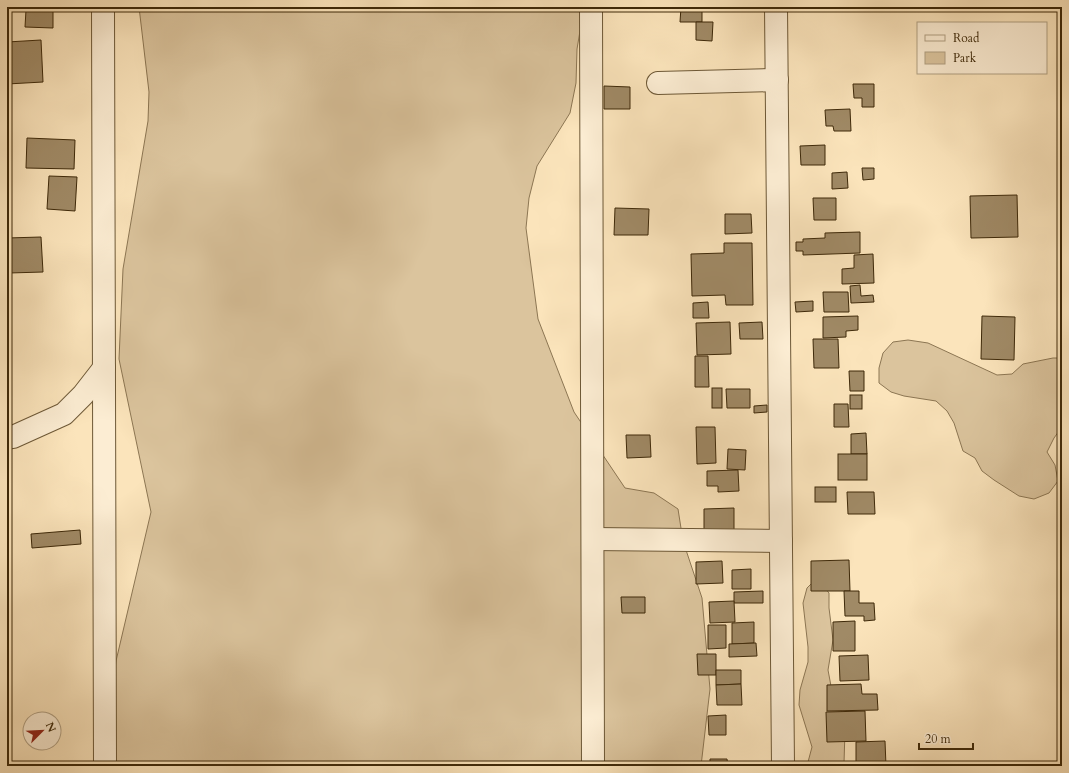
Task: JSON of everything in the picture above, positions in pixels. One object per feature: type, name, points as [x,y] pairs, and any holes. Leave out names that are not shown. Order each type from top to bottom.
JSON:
[{"type":"street","points":[[103,7],[105,766]]},
{"type":"street","points":[[591,7],[593,766]]},
{"type":"street","points":[[776,7],[783,766]]},
{"type":"street","points":[[658,83],[777,80]]},
{"type":"street","points":[[7,438],[13,437],[64,414],[83,395],[104,368]]},
{"type":"street","points":[[593,539],[781,541]]},
{"type":"green space","points":[[139,7],[584,7],[577,49],[576,83],[570,113],[537,166],[529,198],[526,228],[538,319],[574,412],[625,488],[654,493],[678,509],[683,541],[702,598],[710,689],[701,766],[107,766],[108,723],[116,661],[151,512],[119,359],[123,269],[148,121],[149,92]]},
{"type":"green space","points":[[908,340],[928,343],[997,375],[1012,374],[1023,364],[1053,358],[1062,358],[1062,427],[1054,438],[1047,452],[1055,465],[1058,481],[1049,493],[1034,499],[1019,496],[994,480],[982,471],[975,458],[963,451],[954,423],[947,411],[936,401],[904,396],[891,392],[879,383],[879,368],[883,353],[893,342]]},
{"type":"green space","points":[[817,578],[829,593],[829,608],[833,640],[828,670],[831,686],[842,713],[845,730],[844,763],[842,766],[808,766],[812,747],[799,705],[800,690],[808,662],[808,647],[803,603],[807,588]]},
{"type":"building","points":[[681,7],[702,7],[702,22],[680,22]]},
{"type":"building","points":[[26,10],[53,11],[53,28],[25,27]]},
{"type":"building","points":[[696,22],[713,22],[712,41],[696,40]]},
{"type":"building","points":[[41,40],[43,82],[7,84],[7,42]]},
{"type":"building","points":[[853,84],[874,84],[874,107],[862,107],[862,98],[854,98]]},
{"type":"building","points":[[604,86],[630,87],[630,109],[604,109]]},
{"type":"building","points":[[850,109],[851,131],[834,131],[833,126],[826,126],[825,110]]},
{"type":"building","points":[[27,138],[75,140],[74,169],[26,168]]},
{"type":"building","points":[[825,145],[825,165],[801,165],[800,146]]},
{"type":"building","points":[[862,168],[874,168],[874,179],[863,180]]},
{"type":"building","points":[[847,172],[848,188],[832,189],[832,173]]},
{"type":"building","points":[[49,176],[77,177],[75,211],[47,209]]},
{"type":"building","points":[[1017,195],[1018,237],[971,238],[970,196]]},
{"type":"building","points":[[813,198],[836,198],[836,220],[814,220]]},
{"type":"building","points":[[615,208],[649,209],[648,235],[614,235]]},
{"type":"building","points":[[725,214],[751,214],[752,233],[725,234]]},
{"type":"building","points":[[860,232],[860,253],[803,255],[803,251],[796,251],[796,242],[803,242],[803,239],[825,238],[825,233]]},
{"type":"building","points":[[41,237],[43,272],[9,273],[7,238]]},
{"type":"building","points":[[724,243],[752,243],[753,305],[726,305],[725,295],[692,296],[691,254],[724,253]]},
{"type":"building","points":[[873,254],[874,283],[842,284],[842,269],[854,268],[854,255]]},
{"type":"building","points":[[860,285],[861,296],[873,295],[874,302],[851,303],[850,286]]},
{"type":"building","points":[[823,292],[848,292],[849,312],[824,312]]},
{"type":"building","points":[[813,301],[813,311],[796,312],[795,302]]},
{"type":"building","points":[[708,302],[709,318],[693,318],[693,303]]},
{"type":"building","points":[[858,316],[858,330],[846,331],[846,337],[823,338],[823,317]]},
{"type":"building","points":[[982,316],[1015,317],[1014,360],[981,359]]},
{"type":"building","points":[[730,322],[731,354],[697,355],[696,323]]},
{"type":"building","points":[[762,322],[763,339],[740,339],[739,323]]},
{"type":"building","points":[[813,339],[838,339],[839,368],[814,368]]},
{"type":"building","points":[[695,356],[708,356],[709,387],[695,387]]},
{"type":"building","points":[[849,371],[864,371],[864,391],[850,391]]},
{"type":"building","points":[[712,388],[722,388],[722,408],[712,408]]},
{"type":"building","points":[[726,389],[750,389],[750,408],[727,408]]},
{"type":"building","points":[[850,395],[862,395],[862,409],[850,409]]},
{"type":"building","points":[[834,404],[848,404],[849,427],[834,427]]},
{"type":"building","points":[[767,405],[767,412],[754,413],[754,406]]},
{"type":"building","points":[[696,427],[715,427],[716,463],[697,464]]},
{"type":"building","points":[[866,433],[867,454],[851,454],[851,434]]},
{"type":"building","points":[[626,435],[650,435],[651,457],[627,458]]},
{"type":"building","points":[[728,449],[746,450],[745,470],[727,469]]},
{"type":"building","points":[[838,454],[867,454],[867,480],[838,480]]},
{"type":"building","points":[[738,470],[739,491],[718,492],[718,486],[707,486],[707,471]]},
{"type":"building","points":[[815,487],[836,487],[836,502],[815,502]]},
{"type":"building","points":[[847,492],[874,492],[875,514],[848,514]]},
{"type":"building","points":[[734,508],[734,530],[704,530],[704,509]]},
{"type":"building","points":[[80,530],[81,544],[32,548],[31,534]]},
{"type":"building","points":[[849,560],[850,591],[811,591],[811,561]]},
{"type":"building","points":[[722,561],[723,583],[696,584],[696,562]]},
{"type":"building","points":[[751,569],[751,589],[732,589],[732,570]]},
{"type":"building","points":[[763,591],[763,603],[734,603],[734,592]]},
{"type":"building","points":[[844,591],[859,591],[859,603],[874,603],[875,620],[864,621],[864,616],[845,616]]},
{"type":"building","points":[[621,597],[645,597],[645,613],[622,613]]},
{"type":"building","points":[[734,601],[735,622],[710,623],[709,602]]},
{"type":"building","points":[[855,621],[855,651],[833,651],[833,622]]},
{"type":"building","points":[[754,622],[754,643],[732,644],[732,623]]},
{"type":"building","points":[[708,625],[726,625],[726,648],[708,649]]},
{"type":"building","points":[[756,643],[757,656],[729,657],[729,644]]},
{"type":"building","points":[[697,654],[716,654],[716,675],[698,675]]},
{"type":"building","points":[[868,655],[869,680],[840,681],[839,656]]},
{"type":"building","points":[[716,670],[741,670],[741,684],[716,685]]},
{"type":"building","points":[[741,684],[742,705],[717,705],[716,685]]},
{"type":"building","points":[[861,684],[862,694],[877,694],[878,710],[827,711],[827,685]]},
{"type":"building","points":[[865,711],[866,741],[827,742],[826,712]]},
{"type":"building","points":[[726,715],[726,735],[709,735],[708,716]]},
{"type":"building","points":[[885,741],[886,766],[856,766],[856,742]]},
{"type":"building","points":[[710,759],[727,759],[728,766],[710,766]]}]
